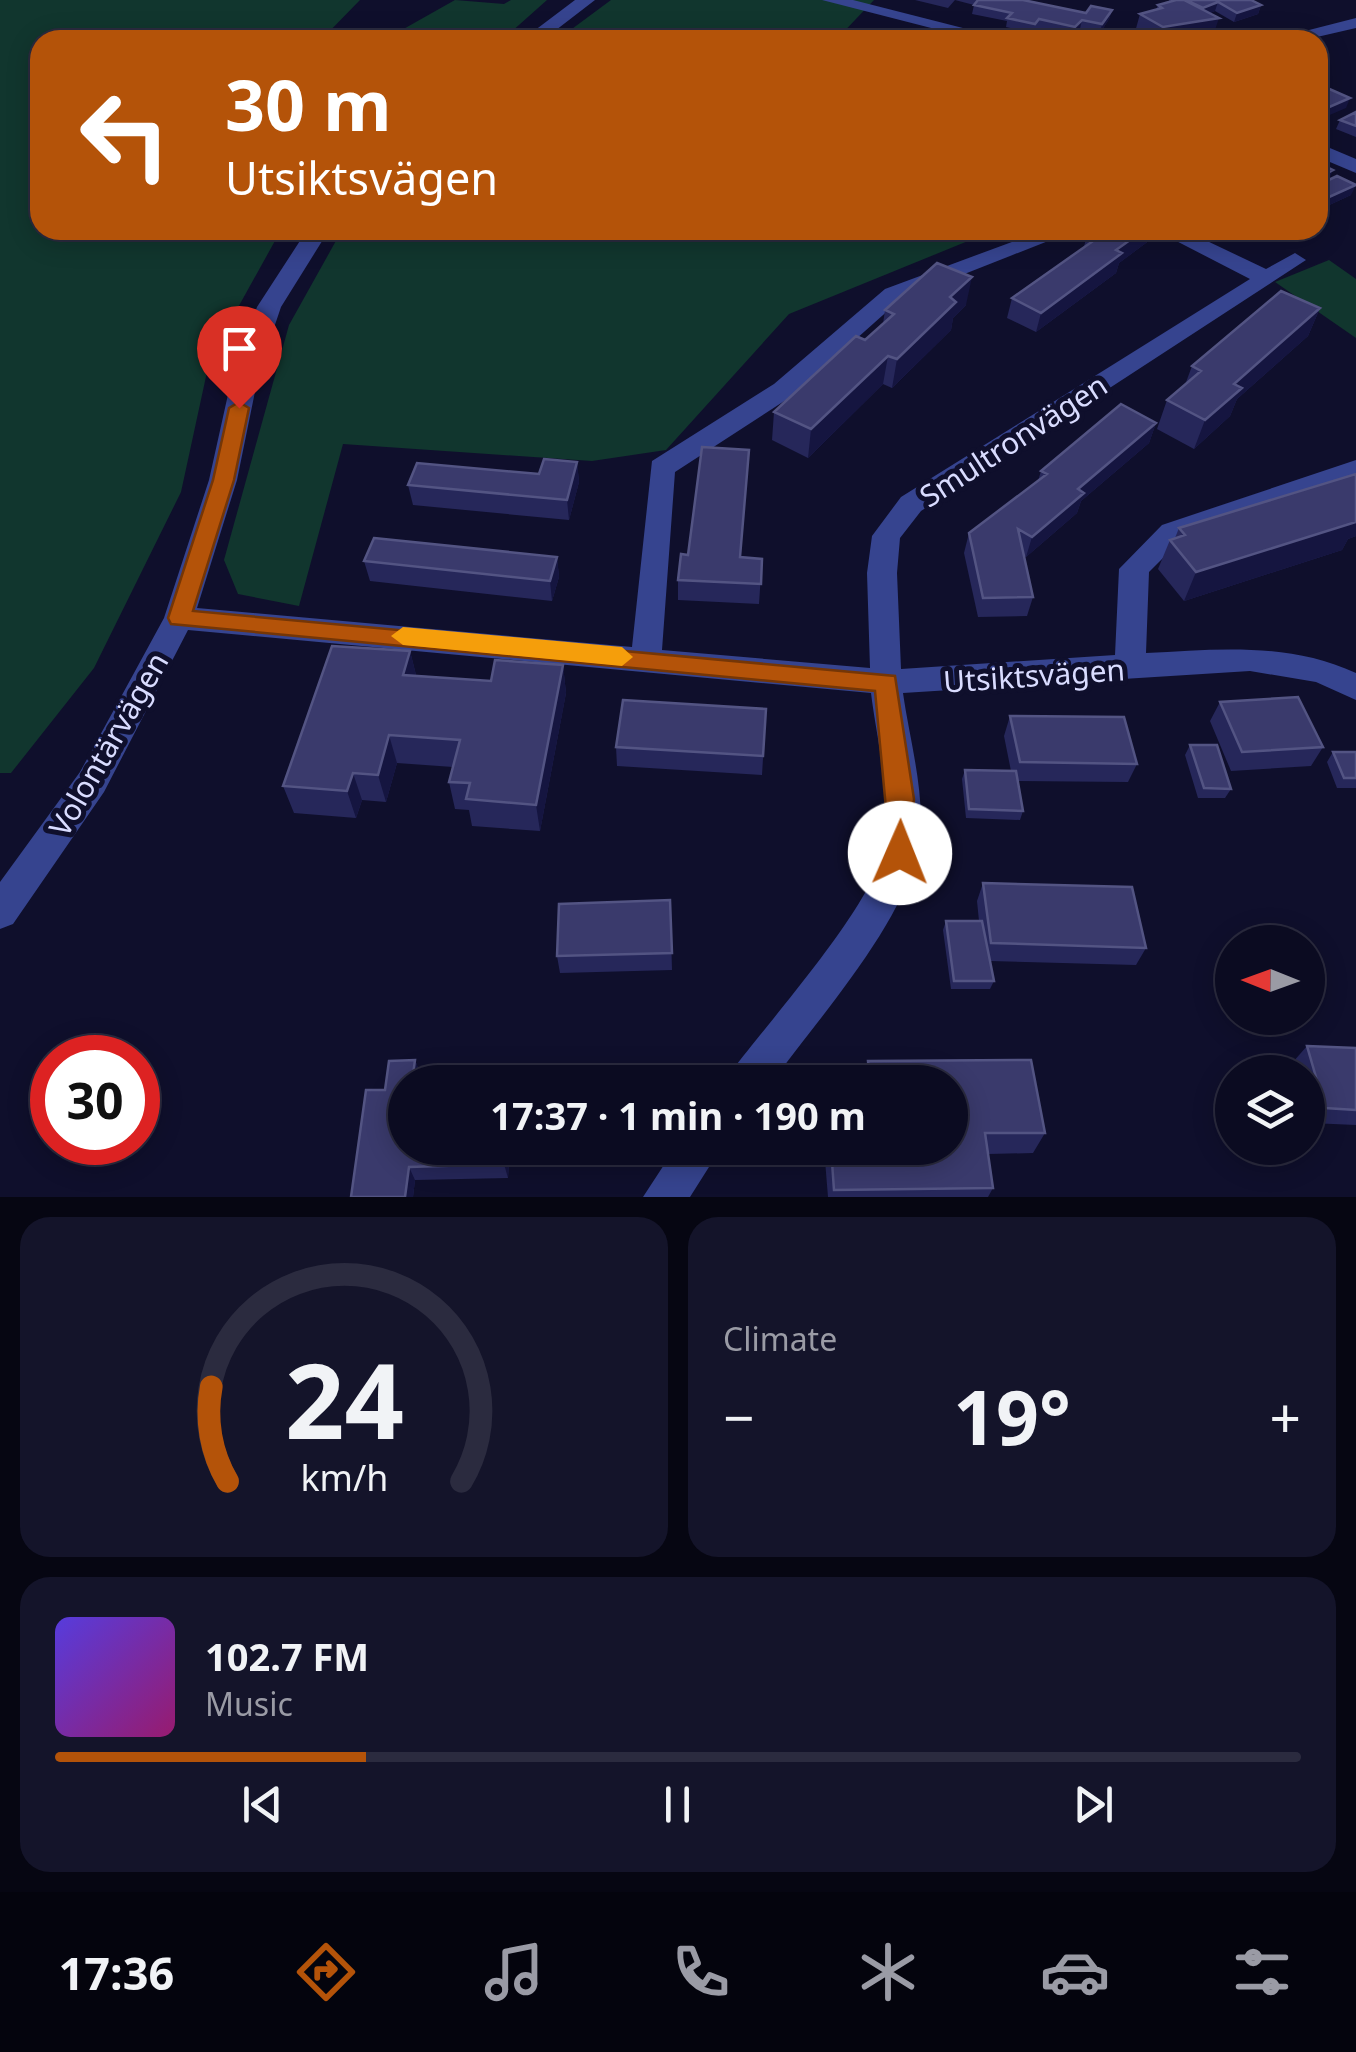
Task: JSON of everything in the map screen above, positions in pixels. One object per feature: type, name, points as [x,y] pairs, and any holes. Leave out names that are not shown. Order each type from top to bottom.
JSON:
[{"type":"street","points":[[545,30],[586,0]]},
{"type":"street","points":[[831,0],[958,30]]},
{"type":"street","points":[[1324,30],[1356,23]]},
{"type":"street","points":[[1328,153],[1356,167]]},
{"type":"street","name":"Volontärvägen","points":[[0,912],[92,782],[180,618],[223,480],[246,372],[269,307],[312,240]]},
{"type":"street","points":[[646,659],[662,468],[784,390],[893,294],[931,284],[1039,240]]},
{"type":"street","points":[[1187,240],[1267,278]]},
{"type":"street","name":"Smultronvägen","points":[[761,1065],[879,905],[900,853],[901,799],[886,682],[882,572],[886,536],[911,504],[1295,260]]},
{"type":"street","points":[[1130,667],[1134,568],[1172,532],[1356,470]]},
{"type":"street","name":"Utsiktsvägen","points":[[180,618],[886,682],[1250,659],[1322,671],[1352,685]]},
{"type":"street","points":[[664,1197],[688,1165]]},
{"type":"green space","points":[[0,0],[360,0],[331,30],[30,30],[30,240],[275,240],[210,358],[181,492],[94,668],[11,773],[0,773]]},
{"type":"green space","points":[[455,0],[504,4],[511,0],[547,0],[513,30],[402,30]]},
{"type":"green space","points":[[611,0],[874,0],[846,30],[570,30]]},
{"type":"green space","points":[[336,240],[970,240],[789,314],[666,450],[592,461],[343,444],[299,606],[238,594],[224,560],[289,325]]},
{"type":"green space","points":[[1329,260],[1356,279],[1356,338],[1275,282]]},
{"type":"building","points":[[978,0],[1023,0],[1086,13],[1091,6],[1112,10],[1102,24],[1082,20],[1075,27],[1039,19],[1035,24],[1007,18],[1012,13],[974,5]]},
{"type":"building","points":[[1184,0],[1219,18],[1163,27],[1140,14]]},
{"type":"building","points":[[1186,0],[1251,0],[1261,5],[1237,13],[1218,2],[1203,8]]},
{"type":"building","points":[[1328,88],[1350,98],[1328,108]]},
{"type":"building","points":[[1356,112],[1356,126],[1340,120]]},
{"type":"building","points":[[1337,176],[1356,185],[1329,197],[1328,180]]},
{"type":"building","points":[[1130,240],[1116,250],[1122,253],[1041,313],[1012,298],[1093,241]]},
{"type":"building","points":[[937,263],[972,277],[950,297],[956,302],[897,359],[888,356],[811,429],[774,412],[856,336],[865,340],[894,314],[885,310]]},
{"type":"building","points":[[1281,291],[1320,308],[1234,384],[1242,388],[1205,420],[1167,400],[1201,371],[1192,366]]},
{"type":"building","points":[[1121,404],[1156,423],[1078,489],[1084,493],[1032,537],[1018,529],[1033,597],[983,598],[969,533],[1047,474],[1041,471]]},
{"type":"building","points":[[702,447],[749,450],[740,557],[762,559],[761,584],[678,580],[681,554],[688,555]]},
{"type":"building","points":[[544,459],[577,462],[567,500],[408,485],[417,463],[539,474]]},
{"type":"building","points":[[1356,474],[1356,522],[1196,572],[1170,540],[1185,535],[1179,528]]},
{"type":"building","points":[[374,538],[557,557],[550,581],[364,561]]},
{"type":"building","points":[[332,646],[410,651],[403,675],[491,681],[495,660],[563,665],[536,805],[466,799],[470,783],[449,782],[460,740],[389,735],[378,775],[353,773],[347,791],[283,786]]},
{"type":"building","points":[[1298,697],[1323,747],[1242,752],[1220,702]]},
{"type":"building","points":[[623,700],[766,709],[763,756],[616,747]]},
{"type":"building","points":[[1010,716],[1124,717],[1137,764],[1020,762]]},
{"type":"building","points":[[1190,745],[1217,745],[1231,789],[1204,788]]},
{"type":"building","points":[[1333,752],[1356,752],[1356,778],[1344,778]]},
{"type":"building","points":[[965,770],[1016,771],[1023,811],[969,809]]},
{"type":"building","points":[[983,883],[1132,887],[1146,948],[991,943]]},
{"type":"building","points":[[670,900],[672,953],[557,956],[559,904]]},
{"type":"building","points":[[946,921],[982,921],[994,981],[954,981]]},
{"type":"building","points":[[1307,1046],[1356,1048],[1356,1110],[1325,1108],[1325,1055],[1310,1055]]},
{"type":"building","points":[[415,1060],[414,1065],[388,1065],[389,1061]]},
{"type":"building","points":[[1031,1060],[1045,1133],[985,1133],[993,1188],[834,1190],[832,1165],[968,1165],[968,1065],[868,1065],[868,1061]]},
{"type":"building","points":[[388,1068],[388,1165],[472,1165],[409,1167],[405,1197],[351,1197],[366,1090],[385,1090]]},
{"type":"slow traffic","points":[[403,636],[622,657]]},
{"type":"route","points":[[239,408],[223,480],[180,618],[886,682],[901,799],[900,853]]}]
